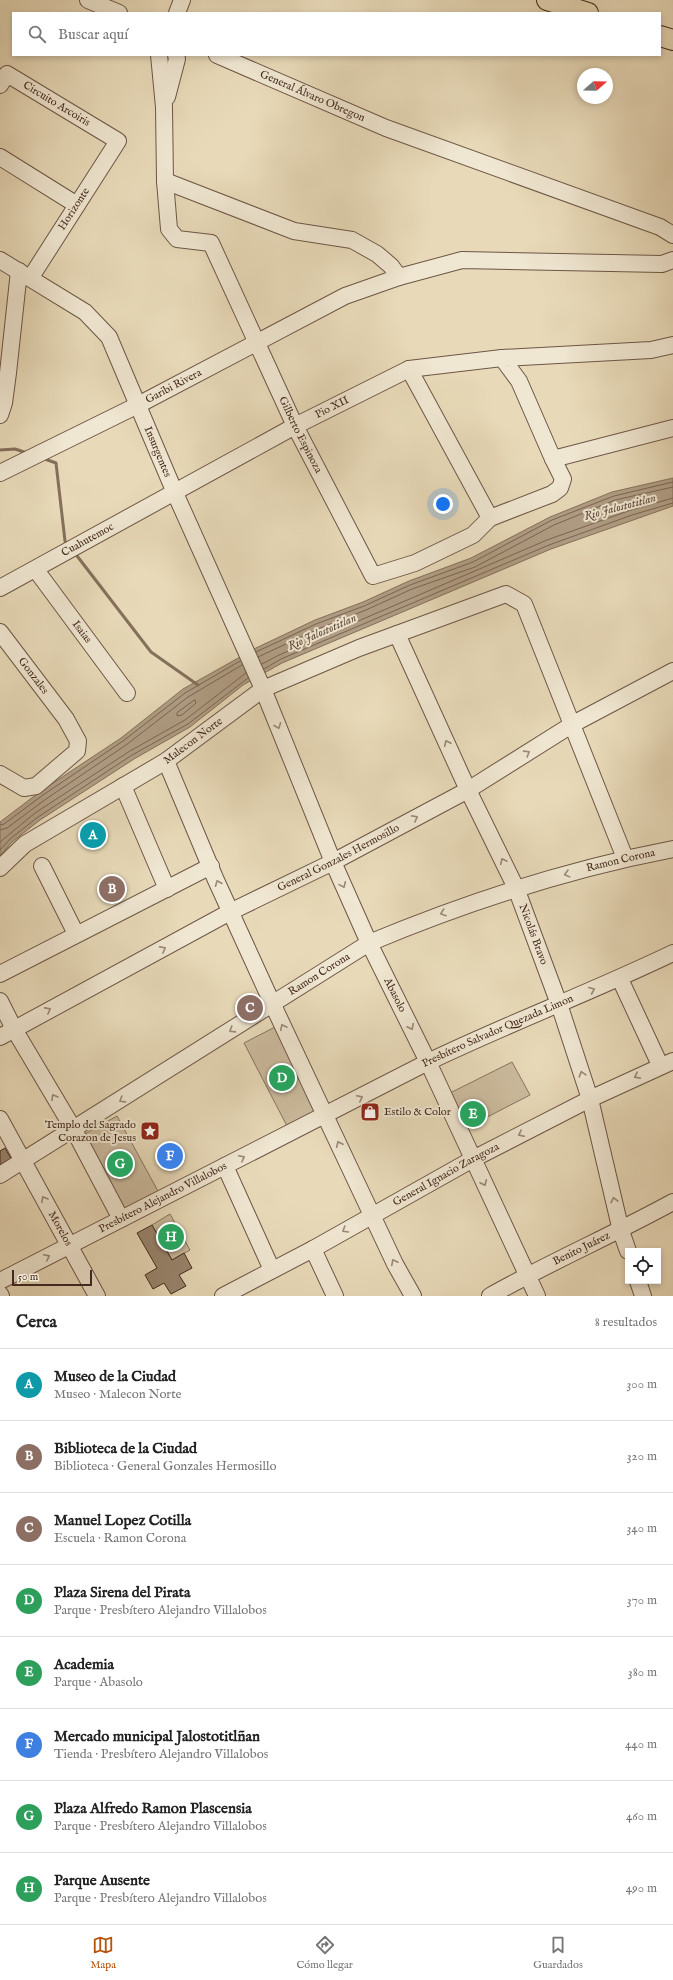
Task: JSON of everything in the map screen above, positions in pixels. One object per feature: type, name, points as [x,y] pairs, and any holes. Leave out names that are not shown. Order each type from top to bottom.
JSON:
[{"type":"main road","points":[[546,0],[585,12]]},
{"type":"main road","points":[[661,36],[673,40]]},
{"type":"street","points":[[88,0],[117,12]]},
{"type":"street","points":[[177,12],[182,0]]},
{"type":"street","points":[[159,56],[164,107],[165,180],[294,231],[352,240],[378,254],[391,266],[399,277]]},
{"type":"street","points":[[164,107],[177,59],[176,56]]},
{"type":"street","name":"General Álvaro Obregon","points":[[218,56],[386,128],[660,227],[673,235]]},
{"type":"street","name":"Circuito Arcoiris","points":[[0,85],[7,74],[118,141]]},
{"type":"street","name":"Horizonte","points":[[25,274],[77,206],[118,141]]},
{"type":"street","points":[[0,157],[77,206]]},
{"type":"street","name":"Gilberto Espinoza","points":[[165,180],[169,229],[177,240],[211,243],[296,426],[372,576],[415,563],[473,535],[490,518]]},
{"type":"street","name":"Insurgentes","points":[[0,260],[86,312],[109,337],[175,494],[261,685]]},
{"type":"street","name":"Garibi Rivera","points":[[0,473],[138,405],[346,296],[399,277],[462,260],[662,264],[673,260]]},
{"type":"street","points":[[0,415],[4,402],[25,274]]},
{"type":"street","name":"Pio XII","points":[[175,494],[296,426],[409,369],[502,358],[651,350],[673,345]]},
{"type":"street","points":[[409,369],[490,518],[552,494],[560,488],[563,479],[519,381],[502,358]]},
{"type":"street","points":[[553,459],[673,428]]},
{"type":"street","name":"Cuahutemoc","points":[[0,588],[175,494]]},
{"type":"street","name":"Isaias","points":[[36,570],[127,693]]},
{"type":"street","name":"Malecon Norte","points":[[0,868],[25,844],[166,761],[261,685],[506,594],[524,604],[626,858]]},
{"type":"street","name":"Gonzales","points":[[0,632],[66,719],[78,741],[77,751],[36,786],[24,788],[1,775]]},
{"type":"street","name":"Nicolás Bravo","points":[[397,634],[468,790],[516,888],[560,1004],[590,1099],[621,1231],[627,1248]]},
{"type":"street","name":"General Gonzales Hermosillo","points":[[0,1037],[230,912],[333,862],[468,790],[573,724],[672,676]]},
{"type":"street","name":"Abasolo","points":[[261,685],[333,862],[369,943],[428,1062],[537,1296]]},
{"type":"street","points":[[166,761],[230,912],[272,1005],[395,1264],[414,1296]]},
{"type":"street","points":[[123,786],[167,889]]},
{"type":"street","name":"Ramon Corona","points":[[0,1175],[74,1130],[369,943],[424,920],[516,888],[626,858],[673,849]]},
{"type":"street","points":[[42,866],[76,934]]},
{"type":"street","points":[[0,974],[211,866]]},
{"type":"street","name":"Presbítero Salvador Quezada Limon","points":[[326,1116],[428,1062],[475,1040],[620,978],[673,953]]},
{"type":"street","points":[[620,978],[667,1063]]},
{"type":"street","points":[[0,1001],[14,1029],[74,1130],[121,1219]]},
{"type":"street","name":"General Ignacio Zaragoza","points":[[223,1296],[313,1249],[372,1214],[473,1159],[590,1099],[667,1063]]},
{"type":"street","name":"Presbítero Alejandro Villalobos","points":[[0,1281],[326,1116]]},
{"type":"street","name":"Morelos","points":[[0,1119],[5,1140],[23,1161],[97,1296]]},
{"type":"street","points":[[225,1166],[272,1270]]},
{"type":"street","name":"Benito Juárez","points":[[490,1296],[527,1275],[621,1231],[673,1202]]},
{"type":"street","points":[[313,1249],[335,1296]]},
{"type":"street","points":[[639,1284],[643,1296]]},
{"type":"shaded area","points":[[277,1026],[319,1112],[288,1128],[244,1043]]},
{"type":"shaded area","points":[[512,1062],[530,1095],[460,1131],[444,1096]]},
{"type":"shaded area","points":[[117,1116],[159,1193],[123,1213],[81,1136]]},
{"type":"shaded area","points":[[170,1214],[190,1250],[172,1260],[152,1225]]},
{"type":"water","name":"Rio Jalostotitlan","points":[[673,478],[673,506],[551,549],[282,663],[243,685],[190,727],[134,759],[40,820],[12,842],[0,856],[0,822],[41,791],[121,738],[183,689],[256,648],[315,620],[363,602],[409,581],[471,558],[550,517],[612,492]]},
{"type":"building","points":[[5,1148],[13,1162],[0,1170],[0,1151]]},
{"type":"building","points":[[152,1225],[172,1260],[184,1253],[192,1268],[179,1275],[186,1286],[171,1294],[164,1283],[153,1289],[145,1275],[157,1268],[137,1233]]},
{"type":"waterway","points":[[0,450],[15,449],[27,453]]},
{"type":"waterway","points":[[42,458],[56,463],[65,541],[68,545]]},
{"type":"waterway","points":[[74,552],[151,652],[198,685]]},
{"type":"place","name":"Museo de la Ciudad","points":[[93,835]]},
{"type":"place","name":"Biblioteca de la Ciudad","points":[[112,889]]},
{"type":"place","name":"Manuel Lopez Cotilla","points":[[250,1008]]},
{"type":"place","name":"Plaza Sirena del Pirata","points":[[282,1078]]},
{"type":"place","name":"Estilo & Color","points":[[370,1112]]},
{"type":"place","name":"Academia","points":[[473,1114]]},
{"type":"place","name":"Templo del Sagrado Corazon de Jesus","points":[[150,1131]]},
{"type":"place","name":"Mercado municipal Jalostotitlñan","points":[[170,1156]]},
{"type":"place","name":"Plaza Alfredo Ramon Plascensia","points":[[120,1164]]},
{"type":"place","name":"Parque Ausente","points":[[171,1237]]}]
